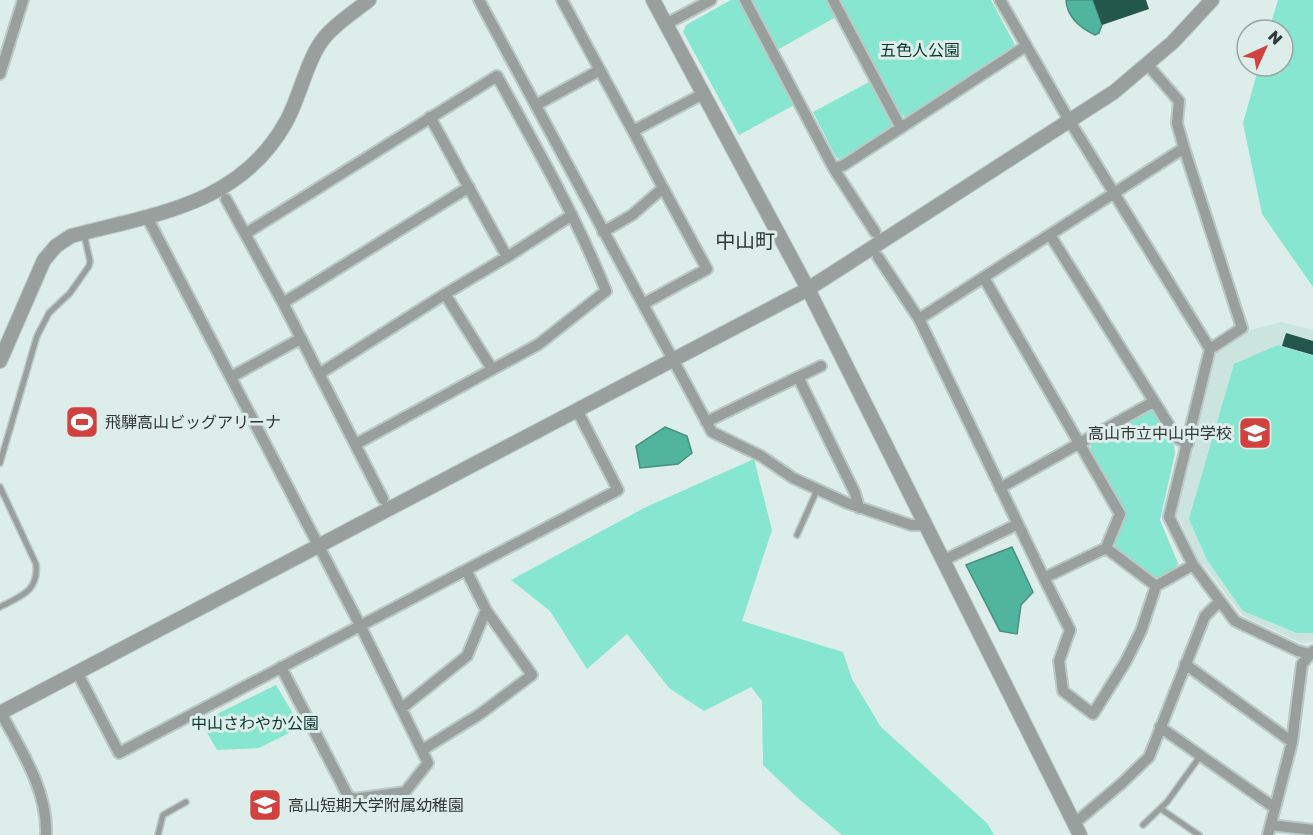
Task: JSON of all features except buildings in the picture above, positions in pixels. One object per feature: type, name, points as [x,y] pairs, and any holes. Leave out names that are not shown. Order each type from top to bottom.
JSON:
[{"type":"street","points":[[0,74],[24,0]]},
{"type":"street","points":[[0,361],[50,252],[71,236],[186,205],[225,187],[268,150],[293,109],[317,48],[332,29],[369,0]]},
{"type":"street","points":[[479,0],[712,432],[761,456],[793,478],[817,490],[859,508],[911,525],[925,525]]},
{"type":"street","points":[[562,0],[707,269],[643,304]]},
{"type":"street","points":[[653,0],[808,289],[1077,829],[1149,757],[1205,616],[1219,602]]},
{"type":"street","points":[[666,24],[711,0]]},
{"type":"street","points":[[746,0],[834,169],[875,232]]},
{"type":"street","points":[[833,0],[901,128]]},
{"type":"street","points":[[1000,0],[1069,120],[1210,349]]},
{"type":"street","points":[[45,835],[34,775],[0,713],[808,289],[1114,92],[1149,65],[1194,22],[1212,0]]},
{"type":"street","points":[[834,169],[844,165],[1026,46]]},
{"type":"street","points":[[536,105],[600,70]]},
{"type":"street","points":[[1153,71],[1179,101],[1178,123],[1184,148],[1242,328],[1210,349],[1169,517],[1193,565],[1235,621],[1298,651],[1311,652]]},
{"type":"street","points":[[245,234],[497,76],[588,244],[606,291],[539,344],[356,444]]},
{"type":"street","points":[[633,131],[703,94]]},
{"type":"street","points":[[430,117],[507,257]]},
{"type":"street","points":[[919,319],[1184,148]]},
{"type":"street","points":[[283,303],[469,187]]},
{"type":"street","points":[[603,232],[632,215],[663,188]]},
{"type":"street","points":[[226,199],[283,303],[383,499]]},
{"type":"street","points":[[319,374],[572,215]]},
{"type":"street","points":[[147,216],[360,625],[428,763],[405,792],[354,799],[348,796],[281,667]]},
{"type":"street","points":[[1050,235],[1177,438],[1188,444]]},
{"type":"street","points":[[878,257],[919,319],[1070,630],[1059,661],[1063,691],[1093,714],[1125,663],[1141,631],[1156,586],[1193,565]]},
{"type":"street","points":[[984,278],[1120,514],[1106,548],[1044,578]]},
{"type":"street","points":[[445,294],[492,369]]},
{"type":"street","points":[[231,377],[300,339]]},
{"type":"street","points":[[706,422],[822,366]]},
{"type":"street","points":[[798,377],[855,493],[859,508]]},
{"type":"street","points":[[1000,488],[1154,402]]},
{"type":"street","points":[[78,674],[119,753],[618,490],[577,410]]},
{"type":"street","points":[[944,560],[1018,524]]},
{"type":"street","points":[[1106,548],[1156,586]]},
{"type":"street","points":[[422,750],[480,714],[532,675],[486,610],[466,570]]},
{"type":"street","points":[[402,708],[467,656],[486,610]]},
{"type":"street","points":[[1311,652],[1302,664],[1292,742],[1270,830],[1313,830]]},
{"type":"street","points":[[1185,664],[1292,742]]},
{"type":"street","points":[[1160,727],[1275,808]]},
{"type":"lane","points":[[0,463],[37,336],[49,313],[70,293],[89,266],[84,233]]},
{"type":"lane","points":[[0,487],[36,564],[36,581],[30,589],[0,607]]},
{"type":"lane","points":[[797,535],[817,490]]},
{"type":"lane","points":[[1143,825],[1161,809],[1201,755]]},
{"type":"lane","points":[[158,835],[163,815],[186,802]]},
{"type":"lane","points":[[1161,809],[1199,835]]},
{"type":"shaded area","points":[[1066,0],[1093,0],[1102,25],[1099,33],[1095,35],[1075,21],[1069,12]]},
{"type":"shaded area","name":"高山市立中山中学校","points":[[1282,322],[1313,330],[1313,642],[1301,643],[1243,616],[1203,564],[1201,567],[1177,514],[1217,351],[1247,331]]},
{"type":"shaded area","points":[[665,427],[687,436],[692,453],[678,464],[640,468],[636,446]]},
{"type":"shaded area","points":[[1012,547],[1033,592],[1021,605],[1017,634],[1000,631],[966,565]]},
{"type":"green space","name":"五色人公園","points":[[731,0],[991,0],[1014,47],[906,117],[901,115],[843,13],[770,54],[796,104],[739,135],[683,32],[686,25]]},
{"type":"green space","points":[[1278,0],[1313,0],[1313,287],[1262,214],[1243,123],[1256,78],[1295,78],[1295,18],[1273,18]]},
{"type":"green space","points":[[869,82],[892,124],[890,128],[841,160],[836,157],[813,112]]},
{"type":"green space","name":"高山市立中山中学校","points":[[1278,345],[1313,356],[1313,633],[1297,633],[1243,611],[1207,560],[1189,519],[1234,364]]},
{"type":"green space","points":[[1149,410],[1154,412],[1174,446],[1175,453],[1160,520],[1178,563],[1177,568],[1159,578],[1153,577],[1115,549],[1114,542],[1126,513],[1090,450],[1091,444]]},
{"type":"green space","points":[[754,459],[772,530],[742,621],[843,652],[852,679],[881,727],[987,823],[994,835],[842,835],[763,765],[762,701],[751,687],[704,711],[669,688],[627,634],[587,669],[550,611],[511,580],[646,507]]},
{"type":"green space","name":"中山さわやか公園","points":[[276,685],[301,727],[259,748],[217,750],[201,722]]},
{"type":"place","name":"飛騨高山ビッグアリーナ","points":[[82,422]]},
{"type":"place","name":"高山市立中山中学校","points":[[1255,433]]},
{"type":"place","name":"高山短期大学附属幼稚園","points":[[265,805]]},
{"type":"district","name":"中山町","points":[[745,240]]}]
